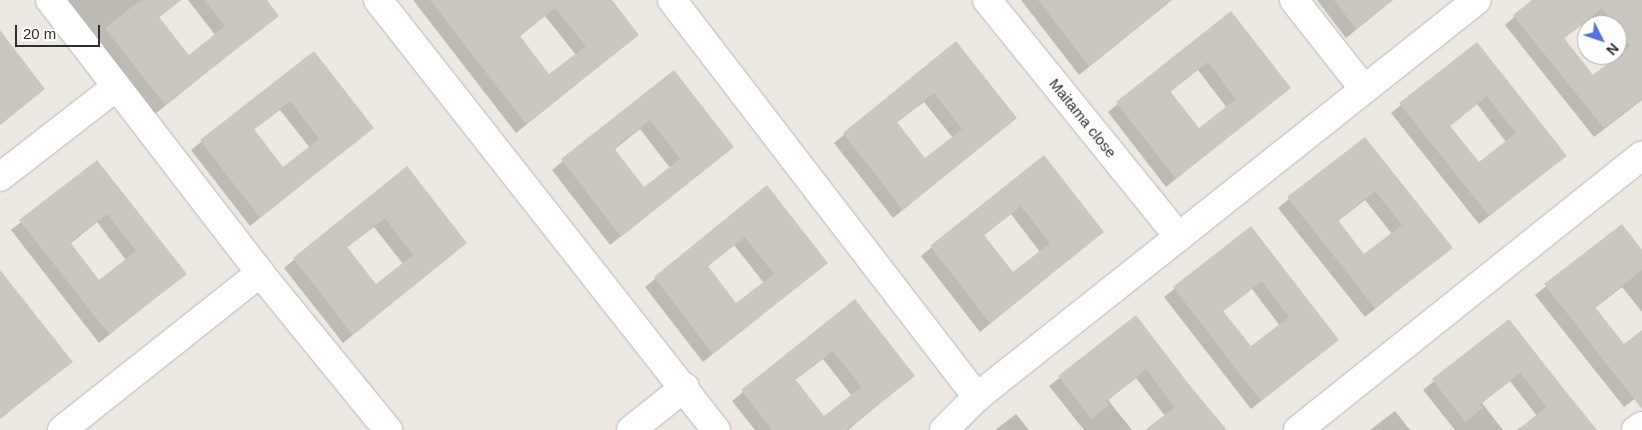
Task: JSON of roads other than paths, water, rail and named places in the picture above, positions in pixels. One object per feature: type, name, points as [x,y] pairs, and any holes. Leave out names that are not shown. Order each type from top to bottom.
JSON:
[{"type":"street","points":[[50,0],[260,273],[388,430]]},
{"type":"street","points":[[378,0],[685,387],[716,430]]},
{"type":"street","points":[[672,0],[977,397]]},
{"type":"street","name":"Maitama close","points":[[987,0],[1179,237]]},
{"type":"street","points":[[1294,0],[1364,89]]},
{"type":"street","points":[[944,430],[977,397],[1477,0]]},
{"type":"street","points":[[0,177],[116,88]]},
{"type":"street","points":[[1298,430],[1642,155]]},
{"type":"street","points":[[62,430],[260,273]]},
{"type":"street","points":[[631,430],[685,387]]},
{"type":"street","points":[[1636,430],[1642,426]]}]
